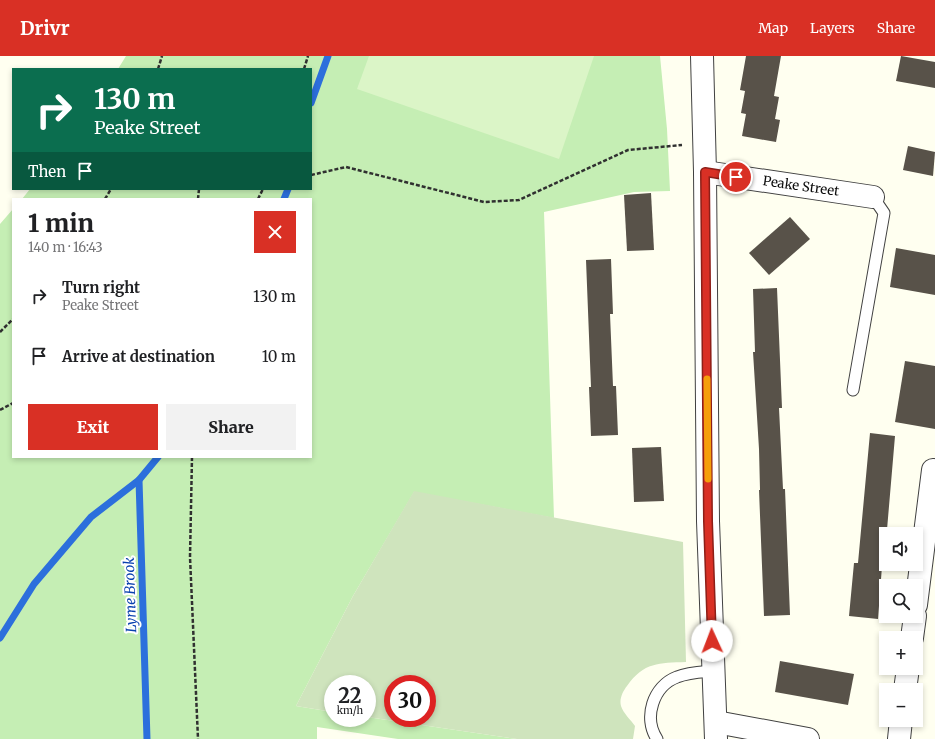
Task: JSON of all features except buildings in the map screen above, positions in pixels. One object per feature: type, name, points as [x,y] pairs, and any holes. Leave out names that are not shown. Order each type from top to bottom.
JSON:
[{"type":"street","points":[[702,56],[705,172],[708,521],[716,730],[808,739]]},
{"type":"street","name":"Peake Street","points":[[705,172],[872,197]]},
{"type":"street","points":[[923,587],[927,576],[933,470]]},
{"type":"street","points":[[899,739],[900,727]]},
{"type":"lane","points":[[853,390],[884,213],[872,197]]},
{"type":"lane","points":[[657,739],[651,723],[651,711],[654,699],[660,690],[675,678],[688,673],[713,671]]},
{"type":"path","points":[[158,68],[162,56]]},
{"type":"path","points":[[304,68],[308,56]]},
{"type":"path","points":[[312,174],[346,167],[484,202],[519,200],[628,150],[704,143]]},
{"type":"path","points":[[0,332],[12,320]]},
{"type":"path","points":[[0,410],[12,404]]},
{"type":"path","points":[[192,458],[190,557],[198,739]]},
{"type":"green space","points":[[126,56],[660,56],[667,129],[670,191],[634,192],[544,212],[554,518],[414,492],[353,596],[296,706],[324,711],[324,727],[376,727],[376,718],[384,719],[384,727],[435,727],[517,739],[398,739],[317,727],[317,739],[0,739],[0,224],[12,210],[12,458],[312,458],[312,198],[23,198],[29,190],[312,190],[312,68],[119,68]]},
{"type":"green space","points":[[369,56],[594,56],[559,159],[357,89]]},
{"type":"green space","points":[[414,491],[683,542],[686,662],[653,665],[646,668],[633,678],[626,688],[622,695],[621,706],[623,711],[635,726],[633,739],[517,739],[435,727],[436,675],[384,675],[384,719],[376,718],[376,675],[324,675],[324,711],[296,706],[353,596]]},
{"type":"waterway","name":"Lyme Brook","points":[[312,100],[328,56]]},
{"type":"waterway","name":"Lyme Brook","points":[[284,198],[288,190]]},
{"type":"waterway","name":"Lyme Brook","points":[[147,739],[139,480],[157,458]]},
{"type":"waterway","points":[[0,638],[34,584],[91,517],[139,480]]},
{"type":"slow traffic","points":[[707,379],[708,479]]},
{"type":"route","points":[[712,641],[708,521],[705,172],[736,177]]}]
